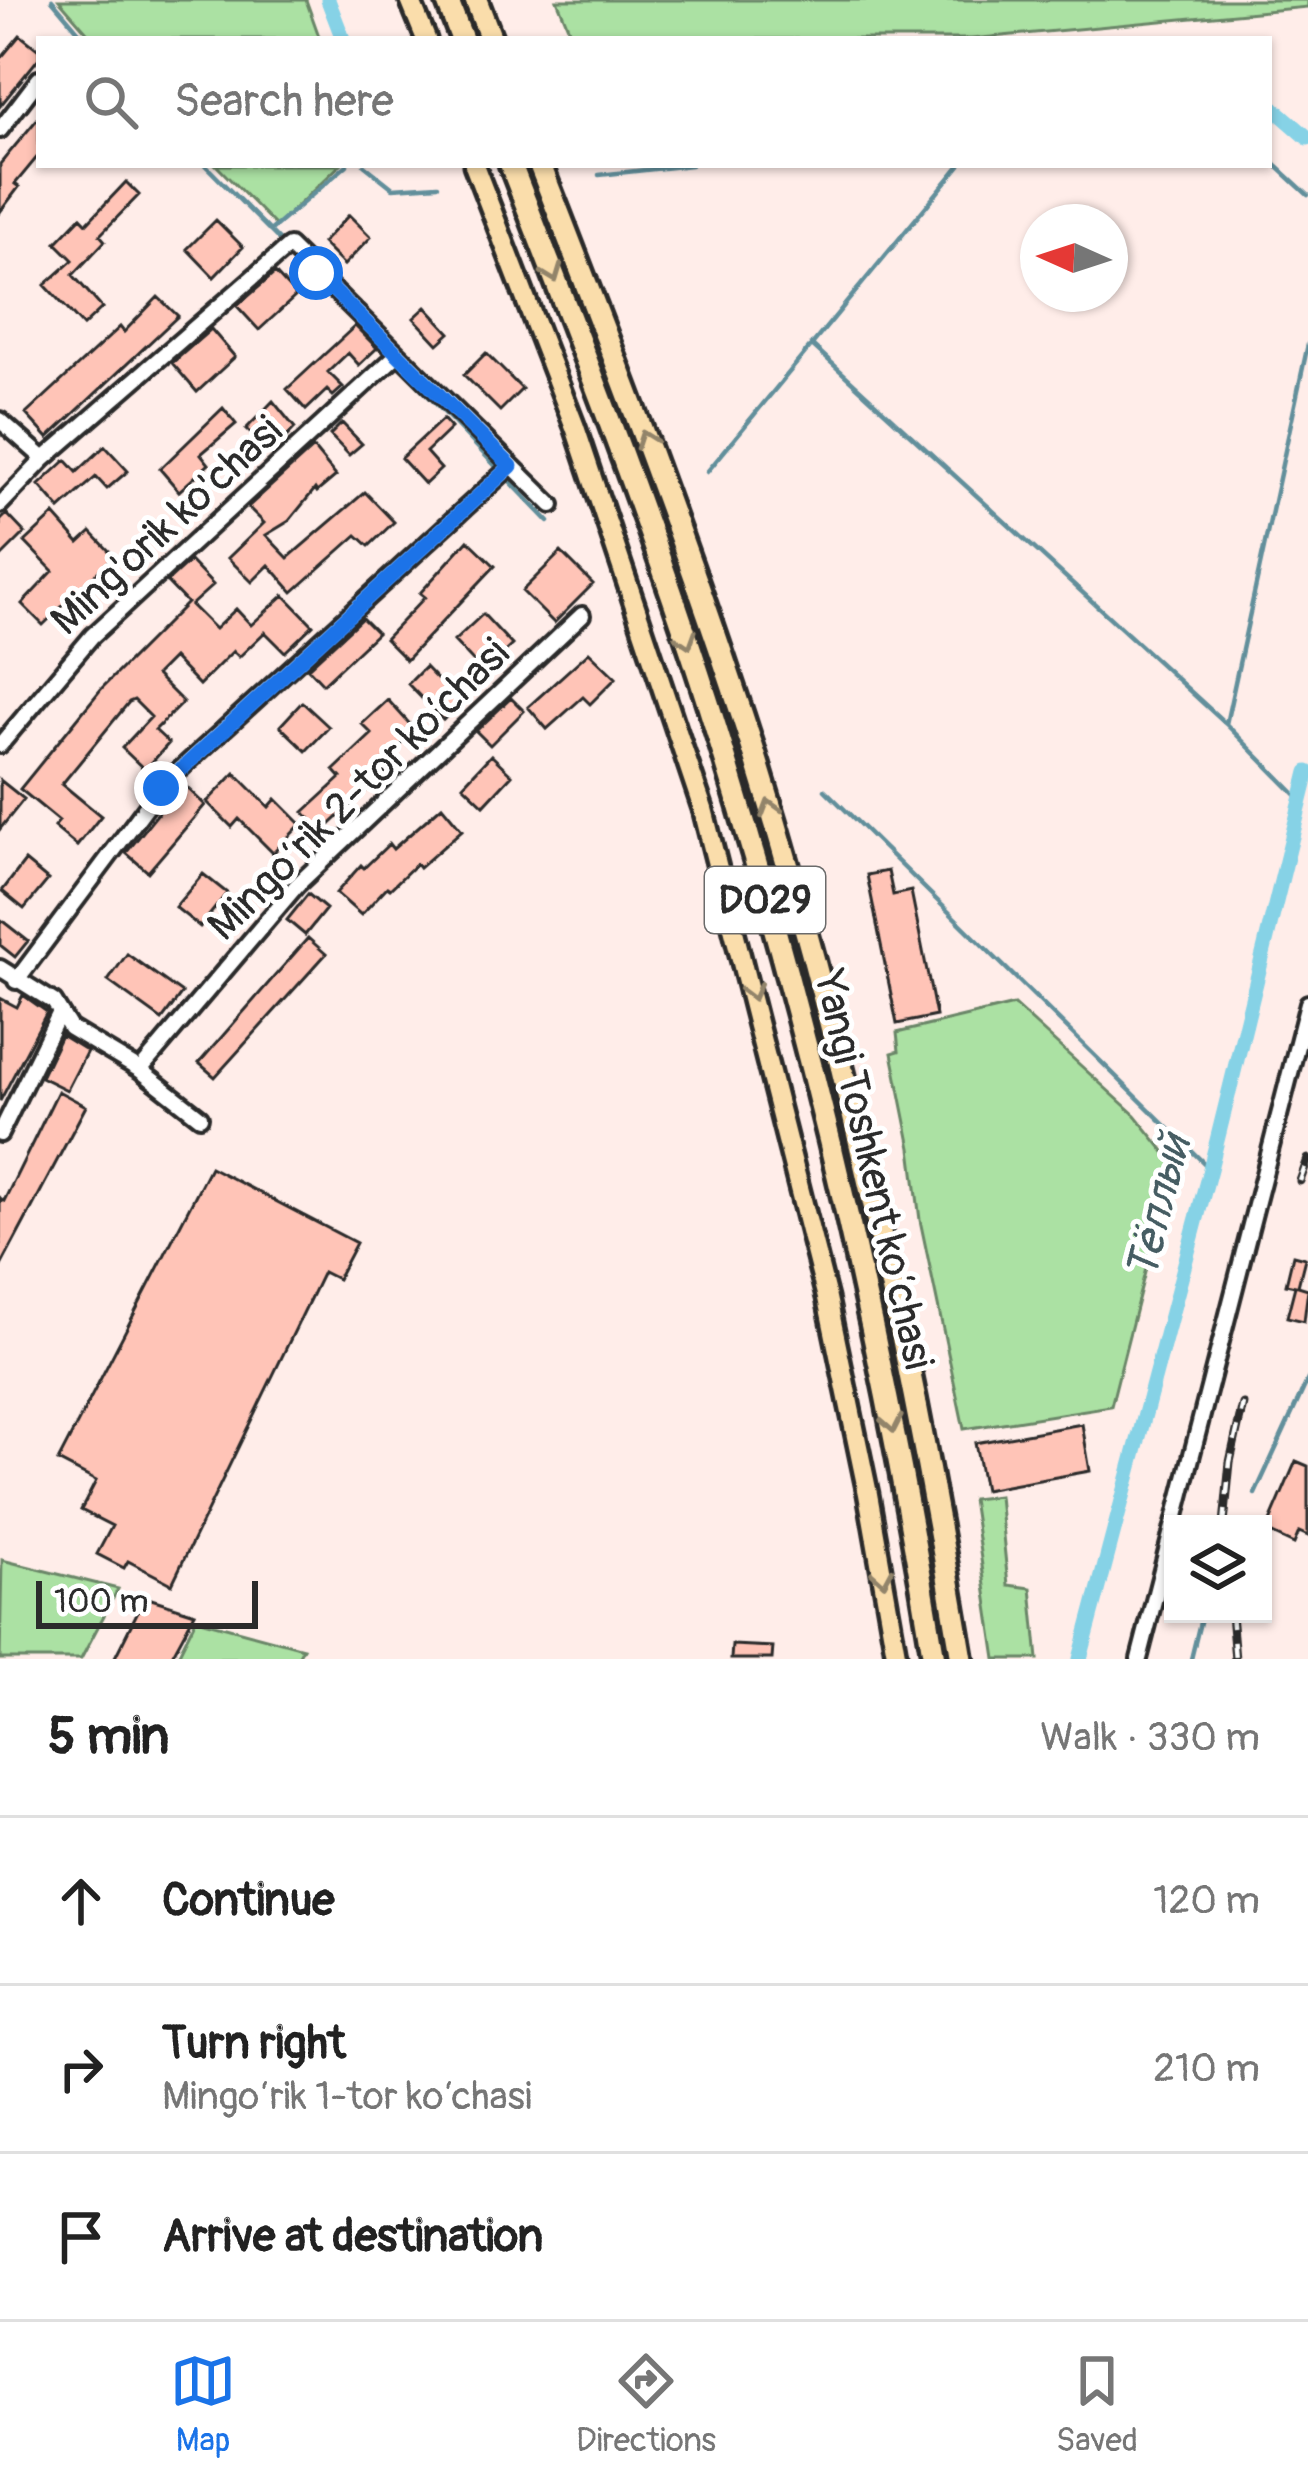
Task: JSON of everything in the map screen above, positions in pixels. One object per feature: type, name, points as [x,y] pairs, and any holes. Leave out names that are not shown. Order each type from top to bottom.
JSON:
[{"type":"highway","points":[[447,0],[461,36]]},
{"type":"highway","points":[[476,0],[490,36]]},
{"type":"highway","name":"Yangi Toshkent ko‘chasi","points":[[512,168],[680,620],[789,982],[880,1364],[934,1659]]},
{"type":"highway","name":"Yangi Toshkent ko‘chasi","points":[[541,168],[701,594],[752,747],[813,959],[894,1295],[962,1659]]},
{"type":"main road","points":[[410,0],[425,36]]},
{"type":"main road","points":[[475,168],[575,428],[704,809],[827,1298],[897,1659]]},
{"type":"street","points":[[0,130],[36,83]]},
{"type":"street","points":[[0,505],[44,459],[284,249],[393,360],[552,506]]},
{"type":"street","name":"Ming'orik ko'chasi","points":[[0,745],[92,636],[393,360]]},
{"type":"street","points":[[0,420],[44,459]]},
{"type":"street","points":[[16,981],[161,788],[511,466]]},
{"type":"street","name":"Mingo‘rik 2-tor ko‘chasi","points":[[140,1070],[297,885],[582,615]]},
{"type":"street","points":[[0,968],[54,1002],[70,1028],[140,1070],[200,1117]]},
{"type":"street","points":[[1176,1515],[1308,1004]]},
{"type":"street","points":[[0,1134],[60,1012]]},
{"type":"street","points":[[1139,1659],[1164,1560]]},
{"type":"green space","points":[[59,0],[306,0],[319,36],[90,36]]},
{"type":"green space","points":[[557,0],[1308,0],[1308,7],[1003,36],[572,36]]},
{"type":"green space","points":[[219,168],[337,168],[276,226]]},
{"type":"green space","points":[[1014,1005],[1135,1115],[1173,1162],[1111,1406],[964,1429],[920,1220],[892,1053],[899,1051],[897,1033]]},
{"type":"green space","points":[[999,1496],[1008,1585],[1031,1588],[1038,1659],[996,1659],[972,1499]]},
{"type":"green space","points":[[2,1560],[118,1589],[81,1659],[0,1659]]},
{"type":"green space","points":[[196,1619],[303,1648],[297,1659],[176,1659]]},
{"type":"building","points":[[20,35],[36,48],[36,62],[0,106],[0,59]]},
{"type":"building","points":[[36,121],[36,159],[0,212],[0,164]]},
{"type":"building","points":[[126,182],[139,195],[100,235],[105,241],[73,275],[102,308],[83,326],[45,285],[73,260],[56,243],[81,217],[87,223]]},
{"type":"building","points":[[349,215],[371,237],[344,265],[322,243]]},
{"type":"building","points":[[216,220],[243,247],[214,277],[187,249]]},
{"type":"building","points":[[275,273],[296,296],[259,330],[237,306]]},
{"type":"building","points":[[158,297],[178,316],[48,438],[26,414],[120,327],[124,332]]},
{"type":"building","points":[[426,307],[450,333],[438,344],[414,318]]},
{"type":"building","points":[[355,326],[377,348],[359,365],[348,353],[328,372],[343,387],[333,396],[327,390],[306,410],[287,389]]},
{"type":"building","points":[[211,329],[235,357],[197,392],[172,363]]},
{"type":"building","points":[[486,353],[522,389],[500,411],[464,375]]},
{"type":"building","points":[[273,401],[295,428],[271,453],[246,429]]},
{"type":"building","points":[[223,408],[236,424],[201,454],[209,464],[179,491],[160,469]]},
{"type":"building","points":[[443,419],[451,428],[426,452],[441,469],[425,484],[401,458]]},
{"type":"building","points":[[342,423],[362,444],[349,455],[330,435]]},
{"type":"building","points":[[105,446],[128,471],[107,489],[96,477],[60,509],[39,485],[66,460],[77,472]]},
{"type":"building","points":[[313,448],[336,476],[317,492],[315,489],[289,521],[266,535],[288,558],[365,492],[394,522],[369,546],[357,535],[293,592],[269,565],[252,582],[228,558],[264,523],[248,507]]},
{"type":"building","points":[[7,514],[25,533],[0,558],[0,521]]},
{"type":"building","points":[[54,515],[79,543],[91,532],[114,556],[43,625],[22,604],[53,571],[25,542]]},
{"type":"building","points":[[468,540],[495,566],[406,660],[385,639],[425,597],[420,593]]},
{"type":"building","points":[[561,552],[593,584],[554,623],[522,591]]},
{"type":"building","points":[[190,561],[213,585],[191,605],[215,629],[236,609],[251,625],[284,595],[313,625],[285,652],[265,632],[239,657],[233,651],[199,685],[173,658],[156,675],[183,702],[155,730],[169,743],[145,770],[122,748],[151,717],[134,700],[62,784],[101,816],[77,846],[54,827],[59,821],[20,789],[102,688],[187,603],[167,582]]},
{"type":"building","points":[[483,614],[512,645],[483,672],[454,641]]},
{"type":"building","points":[[362,618],[377,633],[323,684],[308,668]]},
{"type":"building","points":[[589,652],[616,678],[590,704],[583,697],[547,729],[528,707]]},
{"type":"building","points":[[425,667],[460,703],[443,720],[408,684]]},
{"type":"building","points":[[511,698],[524,711],[490,745],[476,731]]},
{"type":"building","points":[[388,700],[416,731],[379,765],[385,773],[322,832],[304,812],[341,778],[334,770],[372,734],[362,724]]},
{"type":"building","points":[[302,702],[329,727],[306,751],[280,726]]},
{"type":"building","points":[[491,755],[512,775],[484,805],[463,785]]},
{"type":"building","points":[[235,773],[269,807],[276,799],[301,824],[273,853],[239,819],[232,827],[207,802]]},
{"type":"building","points":[[0,780],[24,799],[0,829]]},
{"type":"building","points":[[182,783],[205,805],[148,872],[126,853]]},
{"type":"building","points":[[442,806],[462,830],[419,868],[416,864],[387,887],[361,915],[336,893],[361,865],[364,868],[389,844],[393,849]]},
{"type":"building","points":[[25,861],[48,880],[24,909],[2,891]]},
{"type":"building","points":[[888,871],[893,895],[911,891],[936,1016],[897,1024],[867,875]]},
{"type":"building","points":[[203,874],[227,893],[200,927],[175,907]]},
{"type":"building","points":[[308,894],[326,909],[305,935],[287,920]]},
{"type":"building","points":[[0,919],[28,941],[15,957],[0,945]]},
{"type":"building","points":[[308,938],[326,954],[215,1077],[199,1063]]},
{"type":"building","points":[[127,954],[182,993],[162,1020],[108,981]]},
{"type":"building","points":[[23,995],[47,1012],[0,1101],[0,998],[17,1007]]},
{"type":"building","points":[[61,1035],[87,1051],[67,1090],[41,1077]]},
{"type":"building","points":[[58,1091],[86,1106],[0,1268],[0,1198],[4,1201]]},
{"type":"building","points":[[210,1167],[356,1243],[337,1279],[323,1272],[172,1584],[128,1561],[124,1568],[97,1554],[112,1526],[81,1510],[96,1481],[58,1461]]},
{"type":"building","points":[[1293,1255],[1305,1258],[1298,1286],[1308,1289],[1304,1321],[1287,1317],[1295,1286],[1286,1284]]},
{"type":"building","points":[[1082,1424],[1090,1471],[984,1490],[975,1443]]},
{"type":"building","points":[[1296,1461],[1308,1466],[1308,1536],[1299,1532],[1294,1544],[1272,1534],[1272,1517]]},
{"type":"building","points":[[145,1597],[195,1613],[170,1659],[114,1659]]},
{"type":"building","points":[[732,1645],[773,1647],[772,1659],[731,1659]]},
{"type":"waterway","points":[[52,0],[82,36]]},
{"type":"waterway","name":"Тёплый","points":[[328,0],[342,36]]},
{"type":"waterway","name":"Тёплый","points":[[1272,107],[1308,138]]},
{"type":"waterway","points":[[1272,162],[1308,195]]},
{"type":"waterway","points":[[208,168],[284,245]]},
{"type":"waterway","points":[[270,231],[344,168]]},
{"type":"waterway","points":[[368,168],[393,188],[438,185]]},
{"type":"waterway","points":[[599,175],[663,168]]},
{"type":"waterway","points":[[707,472],[958,168]]},
{"type":"waterway","points":[[366,331],[549,522]]},
{"type":"waterway","points":[[811,344],[1226,724],[1301,800]]},
{"type":"waterway","points":[[1226,724],[1308,344]]},
{"type":"waterway","name":"Тёплый","points":[[1080,1659],[1210,1169],[1308,772]]},
{"type":"waterway","points":[[825,790],[1210,1169]]},
{"type":"waterway","points":[[1255,1494],[1308,1379]]},
{"type":"waterway","points":[[1191,1659],[1200,1623]]},
{"type":"railway","points":[[1300,1181],[1308,1159]]},
{"type":"railway","points":[[1225,1515],[1243,1404]]},
{"type":"railway","points":[[1232,1623],[1235,1659]]},
{"type":"route","points":[[161,788],[511,466],[316,273]]}]
